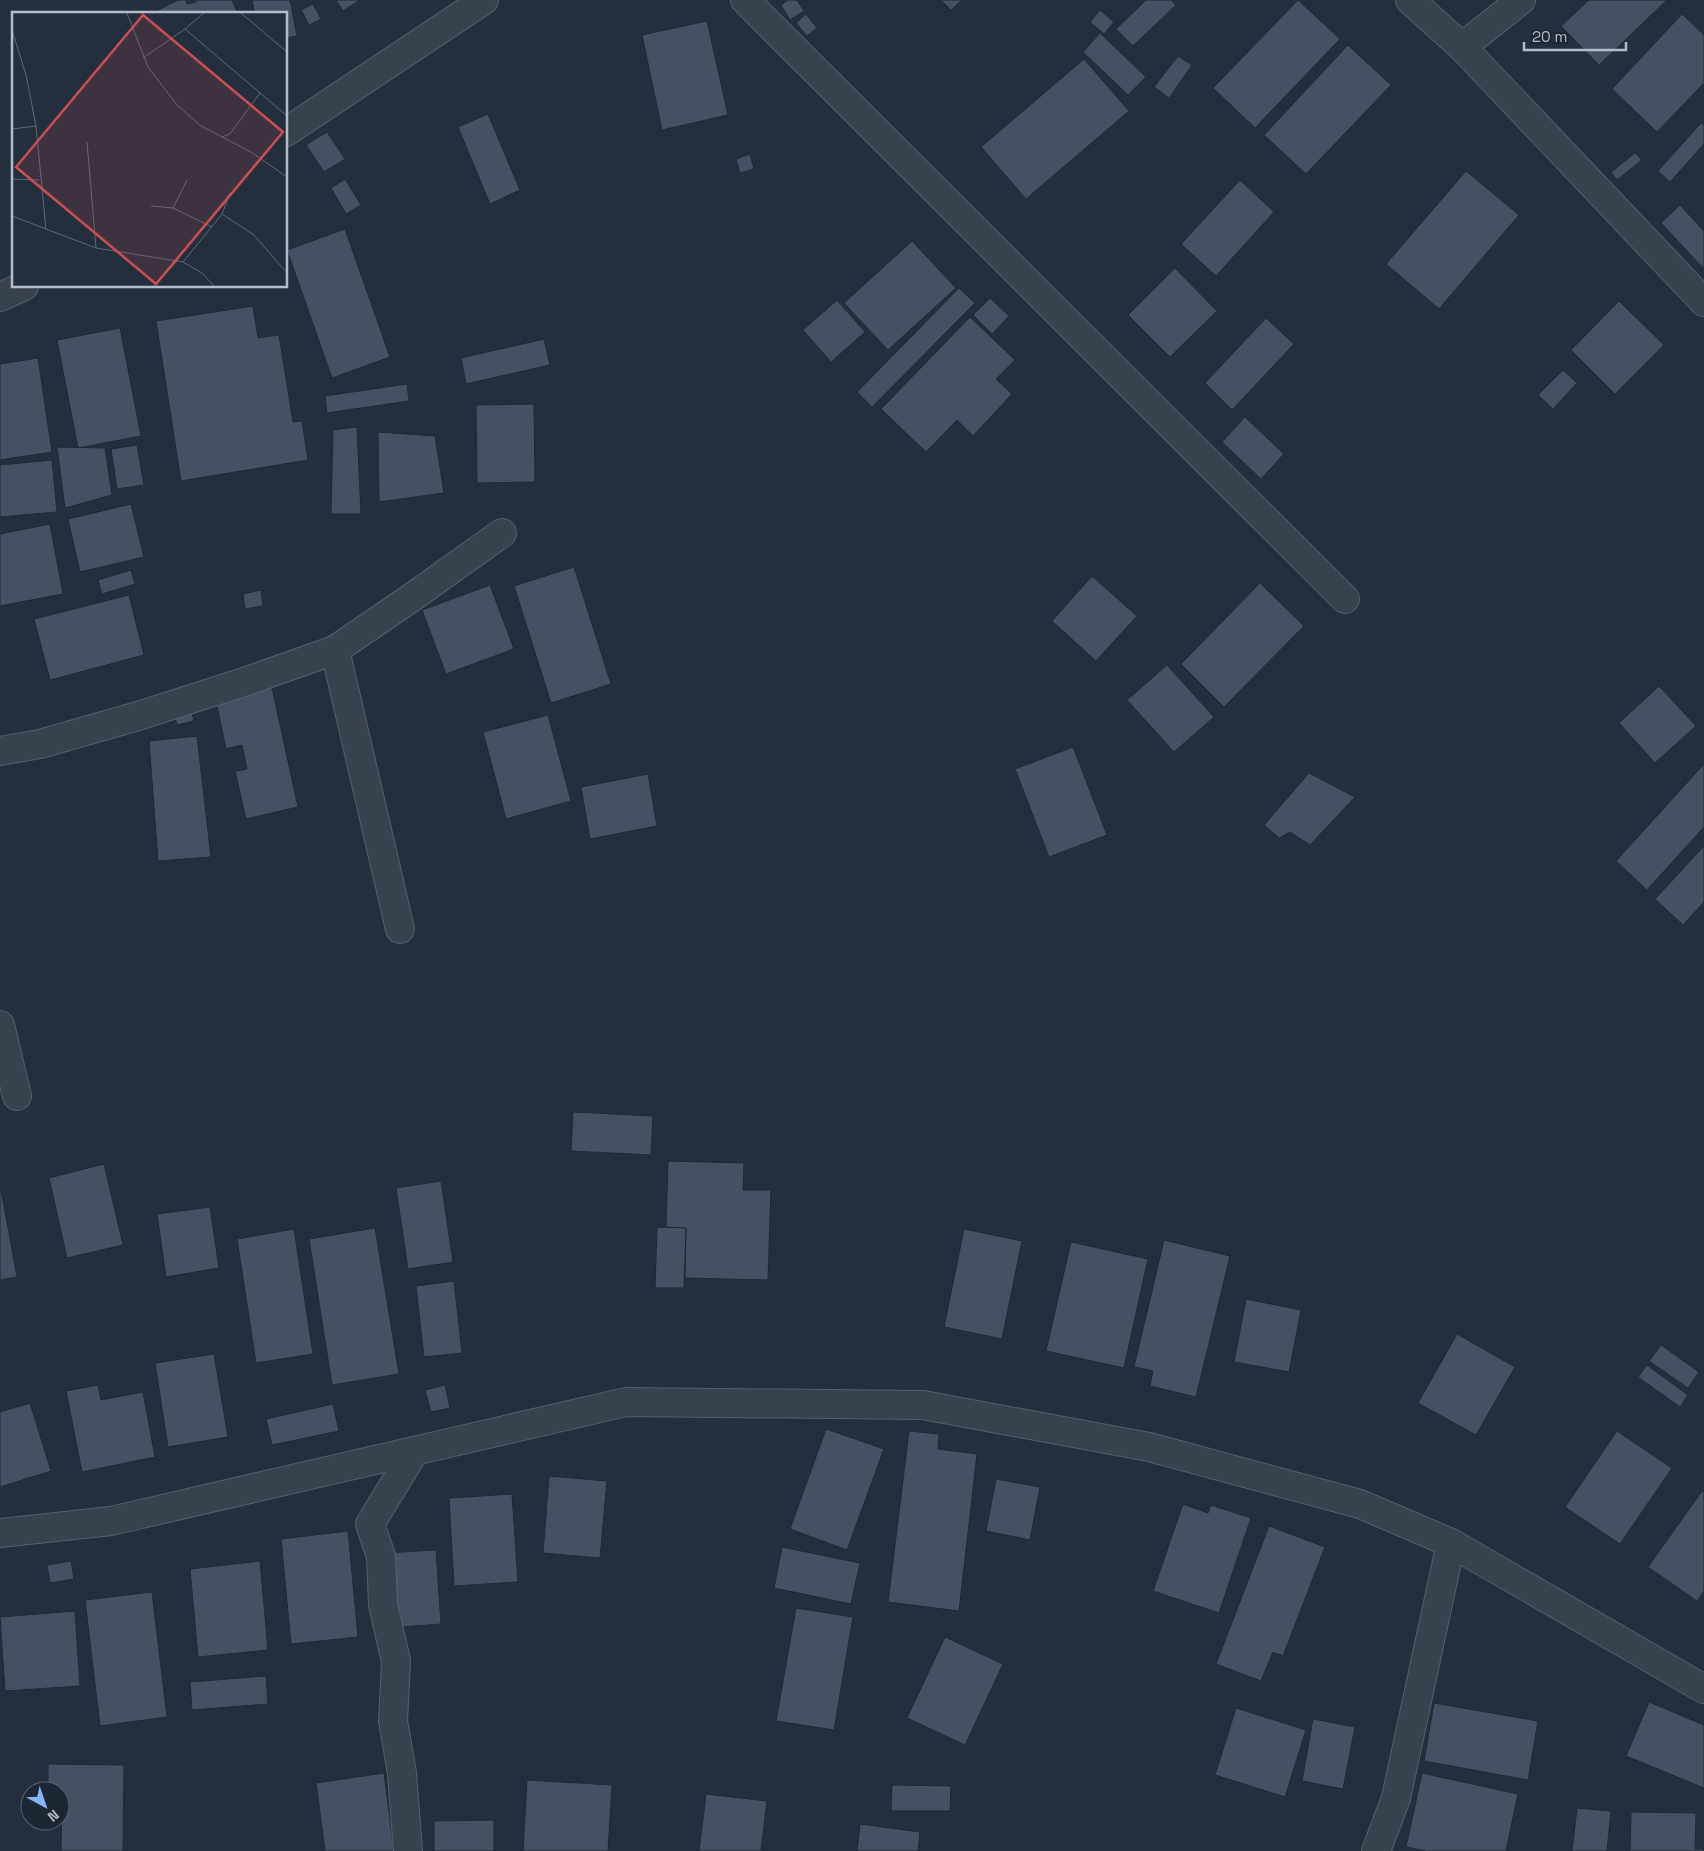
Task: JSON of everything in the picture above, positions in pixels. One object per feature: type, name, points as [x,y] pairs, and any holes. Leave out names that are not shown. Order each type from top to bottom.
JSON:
[{"type":"street","points":[[288,131],[484,0]]},
{"type":"street","points":[[745,0],[1344,599]]},
{"type":"street","points":[[1410,0],[1462,47],[1704,302]]},
{"type":"street","points":[[1462,47],[1521,0]]},
{"type":"street","points":[[0,297],[20,288]]},
{"type":"street","points":[[0,751],[40,744],[138,716],[244,682],[334,650],[502,533]]},
{"type":"street","points":[[334,650],[400,929]]},
{"type":"street","points":[[0,1025],[17,1096]]},
{"type":"street","points":[[0,1533],[111,1521],[626,1402],[923,1405],[1149,1447],[1360,1504],[1451,1543],[1704,1689]]},
{"type":"street","points":[[408,1851],[402,1773],[393,1721],[396,1660],[383,1605],[381,1556],[370,1524],[414,1452]]},
{"type":"street","points":[[1376,1851],[1396,1798],[1451,1543]]},
{"type":"building","points":[[178,0],[186,0],[187,4],[196,2],[196,0],[232,0],[237,12],[154,12]]},
{"type":"building","points":[[252,0],[290,0],[297,36],[288,38],[288,12],[255,12]]},
{"type":"building","points":[[336,0],[360,0],[343,11]]},
{"type":"building","points":[[788,0],[797,0],[804,11],[790,20],[781,5]]},
{"type":"building","points":[[941,0],[962,0],[951,10]]},
{"type":"building","points":[[1146,0],[1171,0],[1176,5],[1133,46],[1116,29]]},
{"type":"building","points":[[1298,0],[1340,39],[1255,128],[1213,88]]},
{"type":"building","points":[[1589,0],[1667,0],[1599,65],[1561,26]]},
{"type":"building","points":[[313,4],[321,19],[309,25],[301,10]]},
{"type":"building","points":[[1100,10],[1114,22],[1104,34],[1090,22]]},
{"type":"building","points":[[806,14],[817,28],[807,36],[796,23]]},
{"type":"building","points":[[1682,14],[1704,35],[1704,83],[1657,132],[1612,89]]},
{"type":"building","points":[[707,21],[728,115],[662,130],[642,35]]},
{"type":"building","points":[[1100,33],[1146,77],[1128,95],[1083,52]]},
{"type":"building","points":[[1348,45],[1391,85],[1306,174],[1264,135]]},
{"type":"building","points":[[1178,56],[1192,65],[1169,98],[1154,87]]},
{"type":"building","points":[[1084,59],[1129,111],[1026,199],[981,147]]},
{"type":"building","points":[[488,114],[520,190],[490,204],[458,127]]},
{"type":"building","points":[[1701,123],[1704,125],[1704,144],[1670,182],[1658,171]]},
{"type":"building","points":[[327,132],[345,159],[324,172],[306,145]]},
{"type":"building","points":[[1635,153],[1642,160],[1617,180],[1611,172]]},
{"type":"building","points":[[750,154],[754,169],[740,173],[736,159]]},
{"type":"building","points":[[1466,171],[1519,215],[1439,309],[1386,264]]},
{"type":"building","points":[[345,179],[361,205],[346,214],[331,188]]},
{"type":"building","points":[[1240,180],[1274,212],[1216,276],[1181,244]]},
{"type":"building","points":[[1680,205],[1704,231],[1704,269],[1661,223]]},
{"type":"building","points":[[345,229],[390,357],[332,378],[288,250]]},
{"type":"building","points":[[912,241],[956,288],[888,350],[844,303]]},
{"type":"building","points":[[1175,268],[1217,311],[1170,357],[1128,315]]},
{"type":"building","points":[[959,288],[975,303],[872,407],[857,392]]},
{"type":"building","points":[[990,298],[1009,316],[992,334],[973,315]]},
{"type":"building","points":[[837,300],[865,332],[831,362],[803,330]]},
{"type":"building","points":[[1619,301],[1664,345],[1615,394],[1571,350]]},
{"type":"building","points":[[253,306],[258,338],[279,335],[293,422],[302,421],[308,460],[181,481],[156,321]]},
{"type":"building","points":[[970,317],[1015,360],[996,379],[1012,394],[973,436],[957,420],[926,452],[881,409]]},
{"type":"building","points":[[1266,318],[1294,344],[1232,410],[1205,383]]},
{"type":"building","points":[[120,328],[141,436],[78,448],[57,340]]},
{"type":"building","points":[[544,339],[550,365],[466,384],[461,358]]},
{"type":"building","points":[[38,358],[52,452],[0,460],[0,364]]},
{"type":"building","points":[[1563,370],[1577,383],[1553,409],[1538,395]]},
{"type":"building","points":[[407,384],[409,401],[327,413],[325,396]]},
{"type":"building","points":[[534,404],[535,482],[477,483],[476,405]]},
{"type":"building","points":[[1245,417],[1284,454],[1261,479],[1222,442]]},
{"type":"building","points":[[357,427],[361,514],[331,514],[333,430]]},
{"type":"building","points":[[378,432],[435,436],[444,493],[379,502]]},
{"type":"building","points":[[137,445],[144,485],[117,489],[111,449]]},
{"type":"building","points":[[57,447],[105,448],[112,495],[65,508]]},
{"type":"building","points":[[52,460],[57,512],[0,517],[0,465]]},
{"type":"building","points":[[131,504],[144,557],[80,572],[68,519]]},
{"type":"building","points":[[50,524],[63,594],[0,606],[0,534]]},
{"type":"building","points":[[574,567],[611,684],[551,703],[514,586]]},
{"type":"building","points":[[131,570],[135,584],[102,594],[98,580]]},
{"type":"building","points":[[1092,576],[1137,616],[1096,661],[1052,621]]},
{"type":"building","points":[[1260,583],[1304,626],[1224,707],[1181,664]]},
{"type":"building","points":[[490,585],[514,649],[446,674],[422,610]]},
{"type":"building","points":[[261,590],[263,606],[245,609],[243,594]]},
{"type":"building","points":[[129,595],[144,655],[50,680],[34,619]]},
{"type":"building","points":[[1167,665],[1214,717],[1174,752],[1127,700]]},
{"type":"building","points":[[271,683],[298,807],[246,819],[235,771],[247,769],[242,745],[226,749],[215,696]]},
{"type":"building","points":[[1659,686],[1696,726],[1655,763],[1619,723]]},
{"type":"building","points":[[190,706],[194,721],[177,725],[173,711]]},
{"type":"building","points":[[548,715],[571,801],[506,819],[483,732]]},
{"type":"building","points":[[197,736],[211,857],[158,861],[149,741]]},
{"type":"building","points":[[1073,747],[1107,835],[1049,857],[1015,769]]},
{"type":"building","points":[[1704,764],[1704,827],[1647,890],[1616,861]]},
{"type":"building","points":[[1309,773],[1355,797],[1310,845],[1290,832],[1279,838],[1264,825]]},
{"type":"building","points":[[648,774],[657,826],[590,839],[581,787]]},
{"type":"building","points":[[1704,846],[1704,902],[1683,925],[1655,899]]},
{"type":"building","points":[[573,1112],[653,1116],[651,1155],[571,1151]]},
{"type":"building","points":[[668,1161],[744,1163],[743,1190],[771,1190],[768,1280],[685,1278],[686,1228],[666,1227]]},
{"type":"building","points":[[104,1164],[123,1245],[67,1258],[49,1178]]},
{"type":"building","points":[[441,1181],[453,1262],[408,1269],[396,1188]]},
{"type":"building","points":[[0,1184],[17,1277],[0,1280]]},
{"type":"building","points":[[210,1207],[219,1268],[166,1277],[157,1214]]},
{"type":"building","points":[[657,1227],[686,1228],[684,1288],[655,1288]]},
{"type":"building","points":[[375,1228],[399,1374],[332,1385],[309,1239]]},
{"type":"building","points":[[294,1229],[313,1354],[256,1363],[237,1239]]},
{"type":"building","points":[[964,1229],[1022,1241],[1002,1339],[944,1327]]},
{"type":"building","points":[[1164,1240],[1230,1256],[1196,1397],[1150,1386],[1153,1371],[1134,1367]]},
{"type":"building","points":[[1071,1242],[1148,1259],[1124,1368],[1046,1351]]},
{"type":"building","points":[[454,1281],[462,1353],[424,1357],[416,1286]]},
{"type":"building","points":[[1246,1299],[1301,1310],[1289,1372],[1234,1362]]},
{"type":"building","points":[[1457,1334],[1515,1367],[1476,1435],[1418,1403]]},
{"type":"building","points":[[1661,1345],[1699,1372],[1688,1388],[1649,1361]]},
{"type":"building","points":[[214,1354],[228,1437],[168,1447],[155,1363]]},
{"type":"building","points":[[1647,1365],[1688,1395],[1680,1407],[1638,1377]]},
{"type":"building","points":[[98,1385],[101,1400],[143,1392],[155,1457],[82,1472],[66,1391]]},
{"type":"building","points":[[445,1385],[450,1408],[431,1412],[425,1390]]},
{"type":"building","points":[[30,1403],[51,1471],[0,1487],[0,1412]]},
{"type":"building","points":[[333,1404],[339,1431],[272,1445],[266,1419]]},
{"type":"building","points":[[826,1429],[884,1449],[847,1550],[790,1529]]},
{"type":"building","points":[[909,1431],[939,1434],[938,1449],[977,1454],[959,1611],[888,1602]]},
{"type":"building","points":[[1617,1431],[1672,1468],[1620,1544],[1565,1507]]},
{"type":"building","points":[[549,1476],[607,1481],[600,1558],[543,1553]]},
{"type":"building","points":[[996,1479],[1040,1487],[1030,1540],[986,1531]]},
{"type":"building","points":[[1702,1491],[1704,1492],[1704,1591],[1697,1601],[1648,1567]]},
{"type":"building","points":[[512,1494],[518,1582],[454,1586],[449,1498]]},
{"type":"building","points":[[1183,1504],[1208,1513],[1211,1505],[1251,1518],[1219,1613],[1153,1591]]},
{"type":"building","points":[[1269,1526],[1325,1547],[1283,1656],[1273,1652],[1261,1681],[1216,1664]]},
{"type":"building","points":[[348,1531],[358,1637],[291,1644],[281,1539]]},
{"type":"building","points":[[782,1547],[860,1563],[851,1604],[774,1588]]},
{"type":"building","points":[[436,1550],[441,1624],[388,1628],[384,1553]]},
{"type":"building","points":[[71,1561],[74,1579],[50,1583],[47,1565]]},
{"type":"building","points":[[260,1561],[268,1650],[198,1657],[190,1569]]},
{"type":"building","points":[[152,1592],[167,1717],[100,1726],[85,1600]]},
{"type":"building","points":[[796,1608],[853,1617],[834,1730],[776,1721]]},
{"type":"building","points":[[75,1611],[80,1686],[5,1691],[0,1617]]},
{"type":"building","points":[[945,1637],[1003,1664],[965,1745],[907,1718]]},
{"type":"building","points":[[266,1676],[268,1704],[192,1710],[190,1682]]},
{"type":"building","points":[[1649,1702],[1704,1725],[1704,1788],[1626,1756]]},
{"type":"building","points":[[1434,1703],[1538,1721],[1528,1780],[1424,1761]]},
{"type":"building","points":[[1236,1708],[1306,1730],[1285,1797],[1215,1775]]},
{"type":"building","points":[[1313,1719],[1355,1727],[1343,1789],[1302,1781]]},
{"type":"building","points":[[48,1764],[124,1765],[123,1851],[61,1851],[61,1831],[70,1831],[70,1781],[48,1781]]},
{"type":"building","points":[[384,1773],[394,1851],[325,1851],[316,1783]]},
{"type":"building","points":[[1422,1773],[1518,1794],[1506,1851],[1426,1851],[1406,1847]]},
{"type":"building","points":[[527,1780],[612,1785],[608,1851],[523,1851]]},
{"type":"building","points":[[892,1785],[951,1786],[950,1811],[891,1811]]},
{"type":"building","points":[[706,1794],[767,1801],[761,1851],[699,1851]]},
{"type":"building","points":[[1577,1808],[1611,1811],[1607,1851],[1572,1851]]},
{"type":"building","points":[[1631,1812],[1696,1813],[1695,1849],[1703,1849],[1703,1851],[1630,1851]]},
{"type":"building","points":[[494,1820],[494,1851],[434,1851],[434,1821]]},
{"type":"building","points":[[860,1824],[920,1832],[918,1851],[857,1851]]}]
